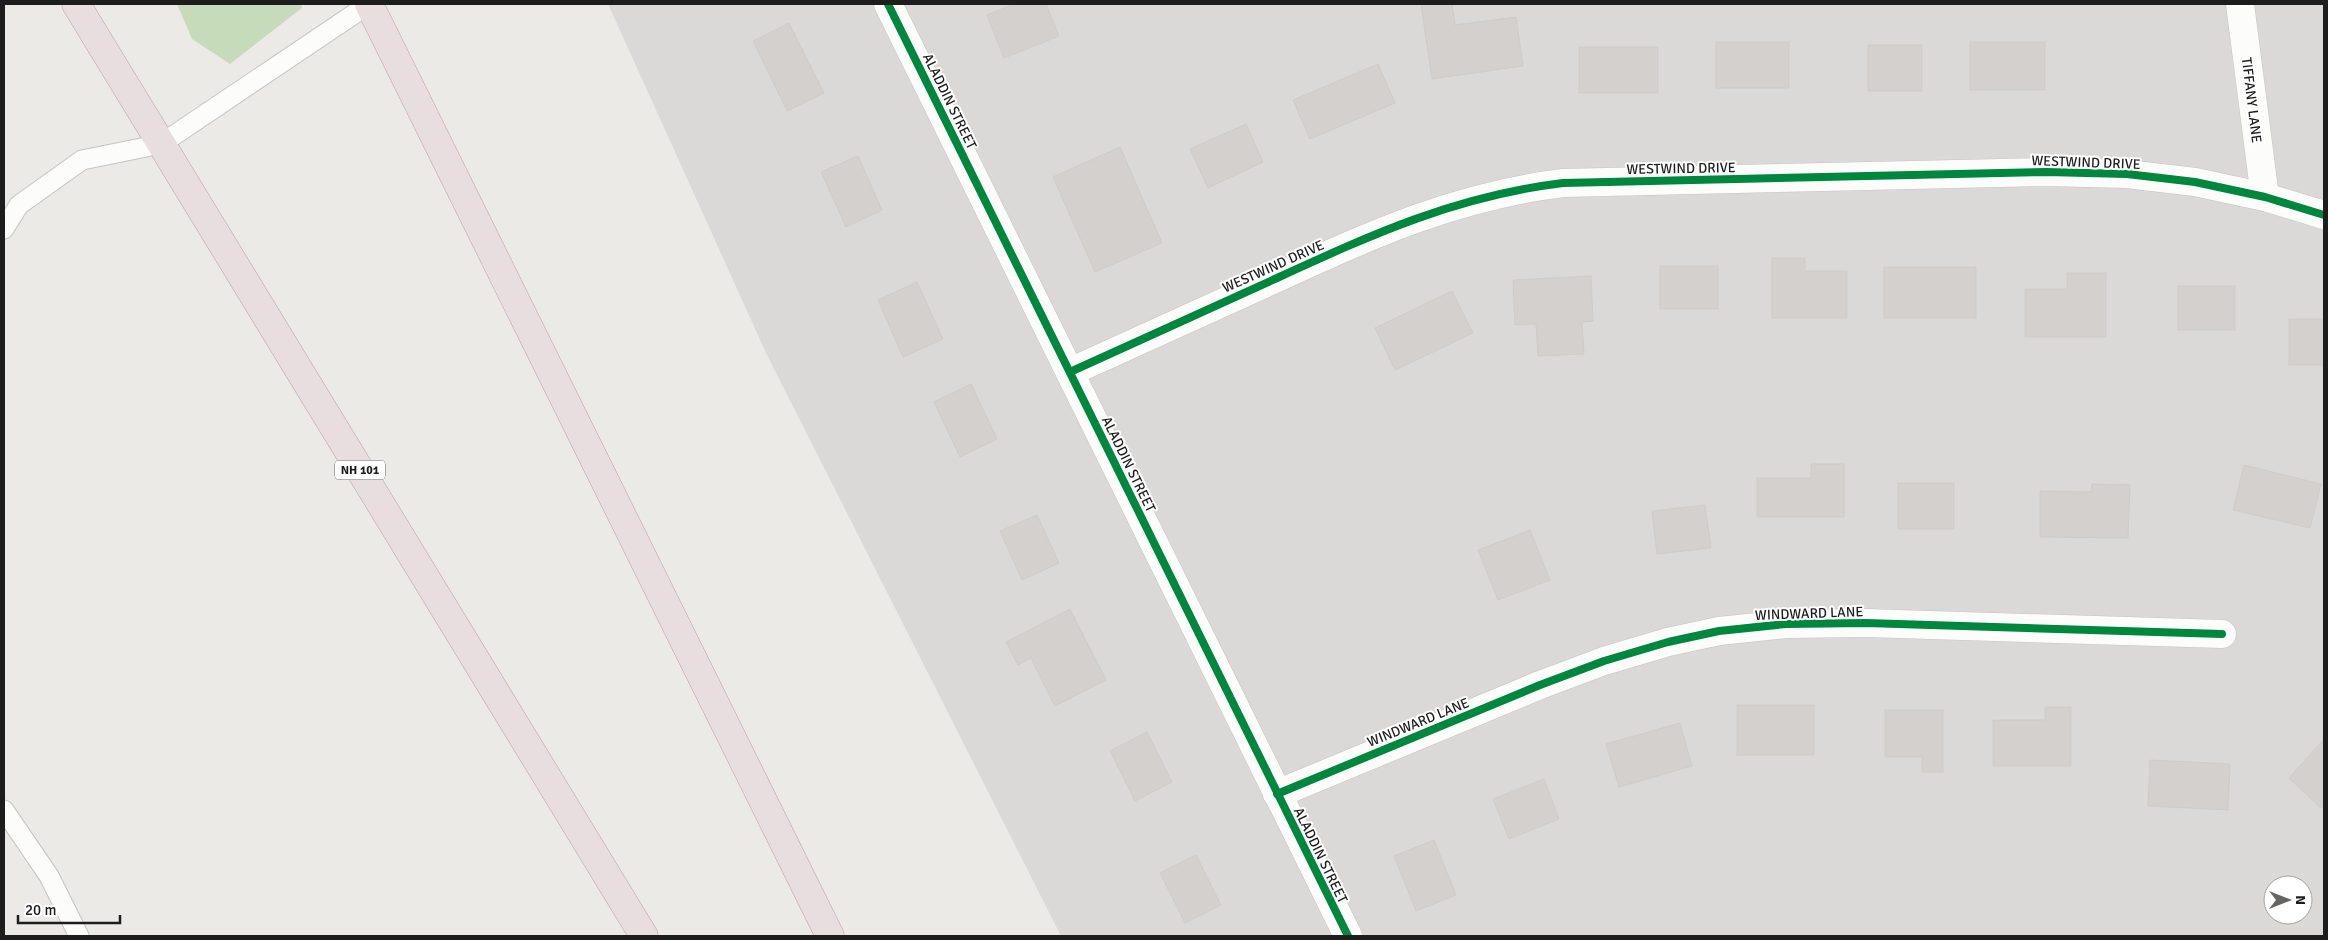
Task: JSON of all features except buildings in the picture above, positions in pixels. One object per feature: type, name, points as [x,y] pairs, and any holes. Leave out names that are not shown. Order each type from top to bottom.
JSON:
[{"type":"highway","name":"NH 101","points":[[76,4],[644,936]]},
{"type":"highway","points":[[369,4],[830,936]]},
{"type":"street","name":"ALADDIN STREET","points":[[888,4],[1348,936]]},
{"type":"street","name":"TIFFANY LANE","points":[[2240,4],[2265,197]]},
{"type":"street","name":"WESTWIND DRIVE","points":[[1070,372],[1371,235],[1445,207],[1522,188],[1563,183],[2046,172],[2127,174],[2195,182],[2265,197],[2324,215]]},
{"type":"street","name":"WINDWARD LANE","points":[[1277,794],[1604,661],[1668,642],[1719,631],[1786,624],[1866,623],[2222,634]]},
{"type":"lane","points":[[4,229],[19,204],[82,160],[161,144],[369,4]]},
{"type":"lane","points":[[4,810],[48,876],[79,936]]},
{"type":"shaded area","points":[[608,4],[2324,4],[2324,936],[1061,936],[767,355]]},
{"type":"green space","points":[[177,4],[301,4],[302,8],[230,64],[192,39]]},
{"type":"cycle path","points":[[888,4],[1348,936]]},
{"type":"cycle path","points":[[1070,372],[1381,232],[1451,207],[1487,197],[1563,183],[2046,172],[2127,174],[2195,182],[2265,197],[2324,215]]},
{"type":"cycle path","points":[[1277,794],[1540,685],[1604,661],[1668,642],[1719,631],[1786,624],[1866,623],[2222,634]]}]
